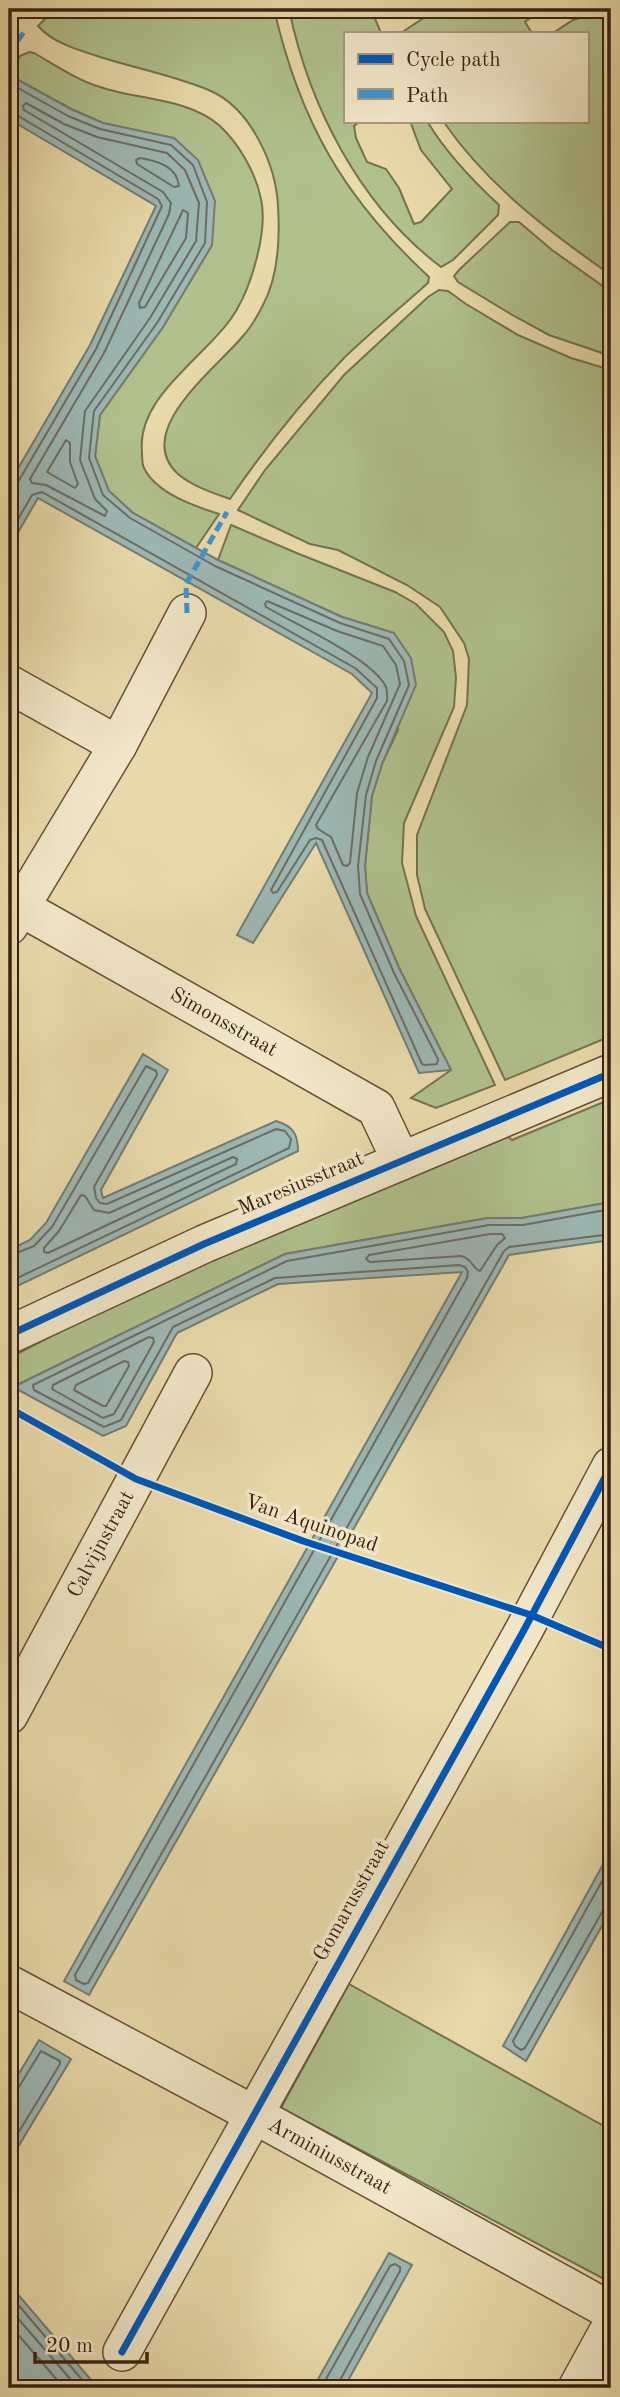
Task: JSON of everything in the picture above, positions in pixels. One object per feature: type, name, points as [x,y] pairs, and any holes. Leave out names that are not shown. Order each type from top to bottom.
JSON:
[{"type":"street","name":"Simonsstraat","points":[[187,613],[118,745],[14,917],[376,1108],[401,1161]]},
{"type":"street","points":[[9,684],[118,745]]},
{"type":"street","name":"Maresiusstraat","points":[[9,1335],[204,1244],[611,1073]]},
{"type":"street","name":"Calvijnstraat","points":[[9,1715],[193,1373]]},
{"type":"street","name":"Gomarusstraat","points":[[122,2352],[517,1642],[611,1466]]},
{"type":"street","name":"Arminiusstraat","points":[[9,1984],[253,2114],[611,2311]]},
{"type":"street","points":[[577,2388],[611,2326]]},
{"type":"green space","points":[[54,9],[274,9],[297,87],[329,156],[373,218],[429,277],[428,283],[354,348],[313,391],[230,499],[196,486],[178,474],[166,457],[165,439],[171,420],[184,400],[246,332],[257,317],[268,293],[277,256],[279,218],[276,190],[266,156],[259,140],[238,111],[211,91],[183,80],[79,50],[50,36],[38,26]]},
{"type":"green space","points":[[289,9],[371,9],[381,32],[344,32],[344,122],[360,122],[354,126],[356,138],[367,162],[386,169],[399,188],[414,224],[421,222],[452,189],[421,150],[410,122],[428,122],[460,166],[499,205],[498,215],[453,260],[441,267],[386,215],[363,184],[325,117],[298,45]]},
{"type":"green space","points":[[437,9],[541,10],[525,22],[531,32],[402,32]]},
{"type":"green space","points":[[607,10],[611,17],[611,275],[564,241],[499,186],[444,122],[588,122],[588,32],[555,32],[573,20]]},
{"type":"green space","points":[[29,52],[91,84],[178,105],[208,117],[227,133],[240,150],[259,189],[263,212],[260,241],[253,272],[242,300],[224,328],[162,394],[150,412],[143,431],[142,462],[157,485],[198,507],[219,514],[196,548],[133,513],[109,491],[95,456],[100,415],[163,327],[212,245],[175,139],[103,123],[9,75],[20,56]]},
{"type":"green space","points":[[510,222],[519,222],[552,250],[611,292],[611,356],[549,335],[458,282],[454,276],[459,270]]},
{"type":"green space","points":[[439,290],[448,291],[518,335],[571,358],[611,370],[611,1036],[505,1080],[425,909],[417,875],[417,835],[467,705],[469,659],[464,643],[440,607],[407,585],[338,550],[310,544],[238,510],[265,470],[344,375],[428,297]]},
{"type":"green space","points":[[231,525],[395,592],[416,604],[444,632],[453,651],[456,678],[454,707],[404,823],[402,863],[416,916],[495,1085],[436,1108],[411,1098],[451,1070],[400,970],[367,893],[365,866],[372,796],[382,764],[398,730],[394,633],[342,617],[218,560]]},
{"type":"green space","points":[[611,1099],[611,1202],[522,1218],[488,1218],[285,1254],[13,1387],[9,1386],[9,1358],[88,1317],[208,1261],[506,1135],[512,1140]]},
{"type":"green space","points":[[349,1984],[611,2130],[611,2265],[604,2279],[281,2108]]},
{"type":"water","points":[[9,75],[103,123],[174,138],[198,160],[215,201],[212,245],[163,327],[100,415],[95,456],[109,491],[133,513],[218,560],[342,617],[394,633],[411,658],[416,685],[382,764],[372,796],[365,866],[367,893],[400,970],[451,1070],[419,1073],[316,843],[253,943],[237,935],[372,693],[352,674],[38,498],[9,548],[9,484],[90,345],[156,206],[9,119]]},
{"type":"water","points":[[143,1054],[168,1070],[101,1190],[103,1198],[276,1121],[287,1125],[293,1132],[298,1151],[9,1290],[9,1250],[30,1240],[46,1223]]},
{"type":"water","points":[[611,1202],[611,1240],[509,1255],[89,1995],[64,1981],[462,1272],[278,1284],[177,1333],[126,1426],[103,1436],[13,1387],[285,1254],[488,1218],[522,1218]]},
{"type":"water","points":[[611,1850],[611,1910],[526,2061],[503,2046]]},
{"type":"water","points":[[39,2040],[71,2059],[9,2162],[9,2090]]},
{"type":"water","points":[[389,2253],[412,2265],[344,2388],[313,2388]]},
{"type":"water","points":[[9,2284],[98,2388],[9,2388]]},
{"type":"marked path","points":[[9,53],[26,29]]},
{"type":"marked path","points":[[187,613],[186,584],[227,512]]},
{"type":"cycle path","points":[[9,1335],[204,1244],[611,1073]]},
{"type":"cycle path","name":"Van Aquinopad","points":[[9,1408],[136,1479],[303,1541],[531,1615],[611,1649]]},
{"type":"cycle path","points":[[122,2352],[524,1630],[611,1466]]}]
